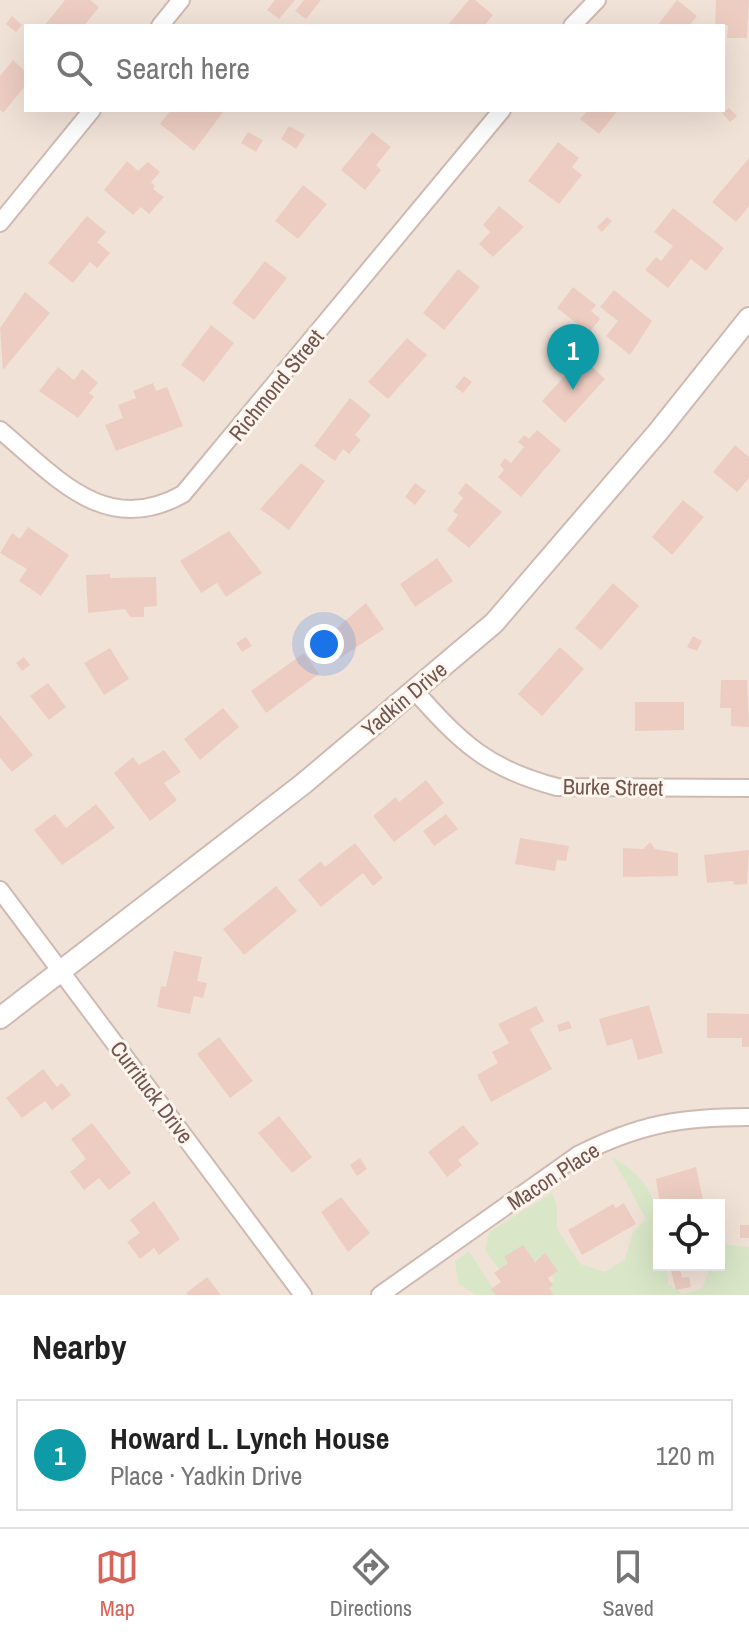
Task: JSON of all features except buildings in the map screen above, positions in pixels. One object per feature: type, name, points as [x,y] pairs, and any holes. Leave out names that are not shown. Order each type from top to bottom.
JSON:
[{"type":"street","points":[[162,24],[181,0]]},
{"type":"street","points":[[574,24],[597,0]]},
{"type":"street","points":[[0,223],[90,112]]},
{"type":"street","name":"Richmond Street","points":[[0,430],[72,490],[111,508],[151,509],[183,494],[500,112]]},
{"type":"street","name":"Yadkin Drive","points":[[0,1018],[303,784],[494,623],[749,318]]},
{"type":"street","name":"Burke Street","points":[[415,691],[457,737],[493,764],[528,780],[557,787],[749,788]]},
{"type":"street","name":"Currituck Drive","points":[[0,890],[303,1295]]},
{"type":"street","name":"Macon Place","points":[[380,1295],[578,1155],[614,1137],[694,1116],[749,1117]]},
{"type":"shaded area","points":[[0,0],[749,0],[749,1295],[0,1295]]},
{"type":"green space","points":[[612,1157],[640,1179],[653,1200],[653,1271],[667,1271],[668,1284],[682,1294],[702,1289],[709,1271],[725,1271],[725,1244],[749,1247],[749,1295],[534,1295],[554,1281],[546,1256],[502,1273],[485,1250],[489,1232],[552,1193],[557,1206],[557,1228],[580,1264],[605,1272],[625,1259],[633,1232],[646,1219]]},
{"type":"green space","points":[[469,1251],[497,1295],[475,1295],[458,1283],[455,1261]]},
{"type":"place","name":"Howard L. Lynch House","points":[[573,390]]}]
